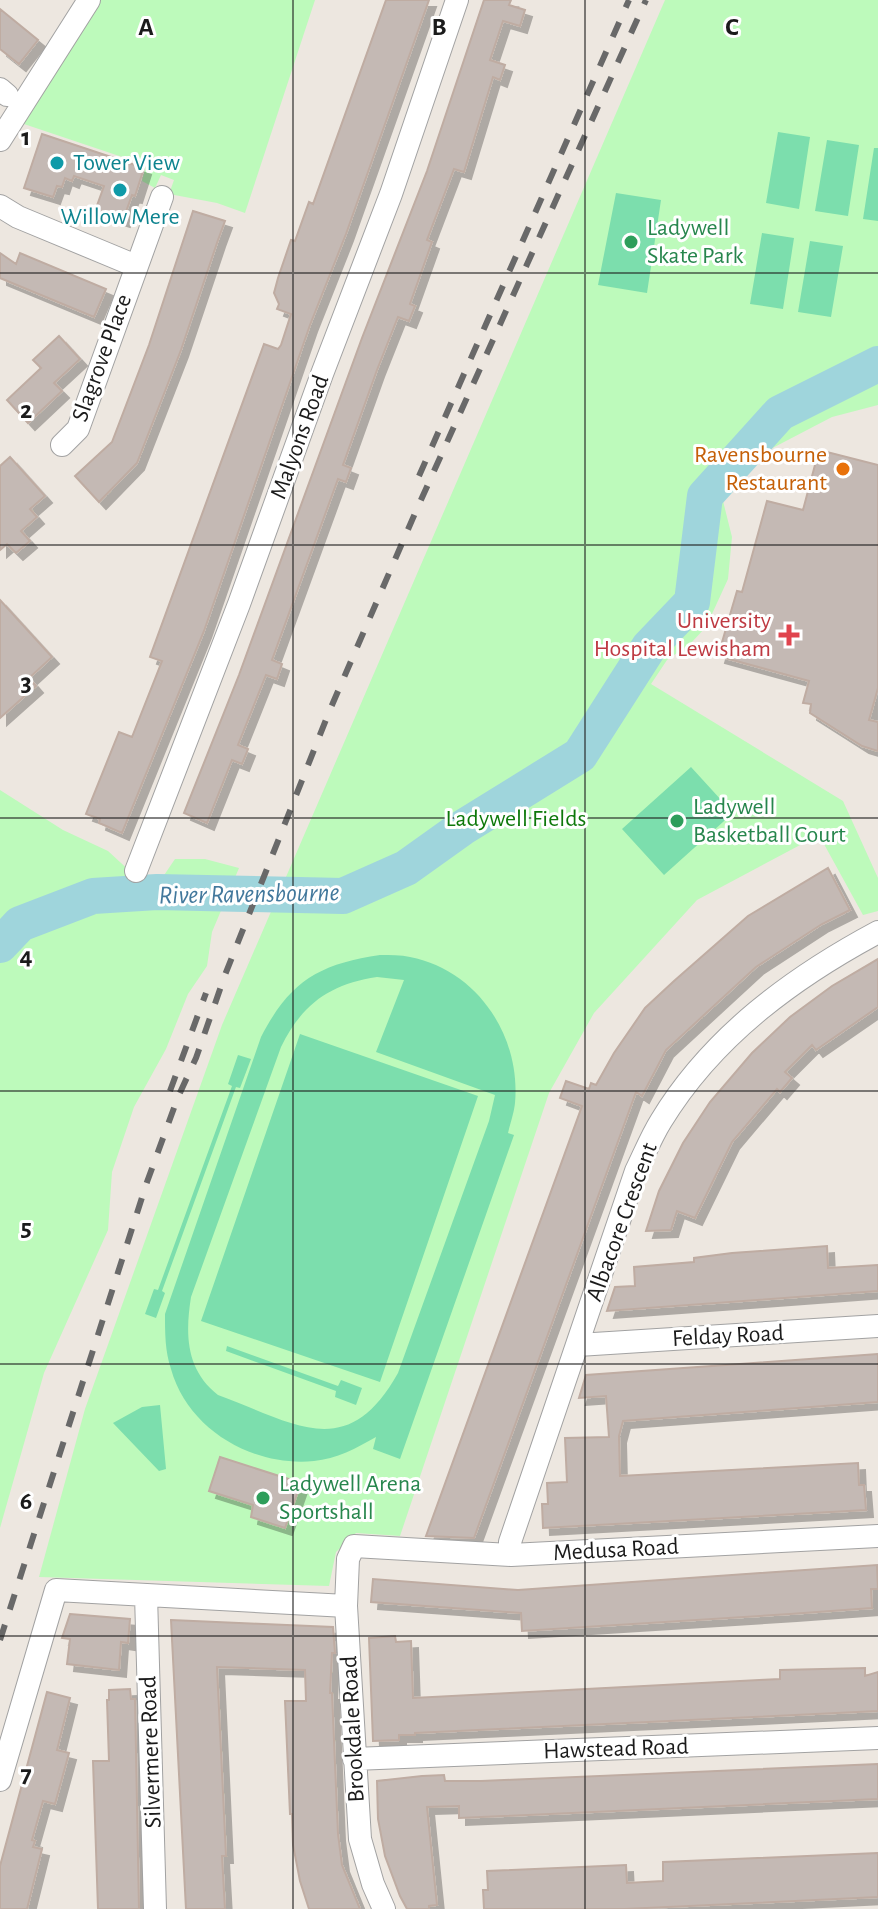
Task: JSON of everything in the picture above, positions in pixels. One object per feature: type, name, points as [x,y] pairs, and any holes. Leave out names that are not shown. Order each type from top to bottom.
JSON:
[{"type":"street","points":[[0,140],[89,0]]},
{"type":"street","name":"Malyons Road","points":[[136,871],[239,604],[396,179],[457,0]]},
{"type":"street","name":"Slagrove Place","points":[[62,445],[78,429],[162,197]]},
{"type":"street","name":"Slagrove Place","points":[[0,206],[18,217],[136,266]]},
{"type":"street","name":"Albacore Crescent","points":[[511,1555],[510,1542],[636,1171],[661,1121],[686,1086],[736,1030],[781,991],[832,957],[878,932]]},
{"type":"street","name":"Felday Road","points":[[578,1345],[878,1326]]},
{"type":"street","name":"Medusa Road","points":[[354,1546],[511,1555],[878,1536]]},
{"type":"street","name":"Brookdale Road","points":[[354,1546],[348,1559],[346,1606],[360,1839],[369,1874],[384,1909]]},
{"type":"street","points":[[0,1780],[56,1590],[346,1606]]},
{"type":"street","name":"Silvermere Road","points":[[146,1595],[155,1909]]},
{"type":"street","name":"Hawstead Road","points":[[354,1759],[878,1738]]},
{"type":"green space","points":[[99,0],[315,0],[245,213],[217,203],[169,194],[174,180],[161,175],[155,188],[142,181],[146,165],[15,121]]},
{"type":"green space","name":"Ladywell Fields","points":[[665,0],[878,0],[878,405],[832,417],[717,477],[732,537],[728,579],[706,627],[691,643],[667,660],[651,684],[843,801],[878,878],[878,911],[863,915],[819,835],[697,900],[594,1013],[549,1093],[400,1536],[356,1533],[336,1552],[329,1586],[39,1577],[85,1409],[222,1025]]},
{"type":"green space","points":[[778,132],[810,137],[799,209],[766,203]]},
{"type":"green space","points":[[827,140],[859,145],[848,216],[815,211]]},
{"type":"green space","points":[[874,148],[878,148],[878,221],[863,219]]},
{"type":"green space","name":"Ladywell Skate Park","points":[[616,193],[661,200],[647,293],[598,285]]},
{"type":"green space","points":[[762,233],[794,238],[783,309],[750,304]]},
{"type":"green space","points":[[810,241],[843,246],[831,317],[798,312]]},
{"type":"green space","name":"Ladywell Basketball Court","points":[[691,767],[733,813],[664,875],[622,829]]},
{"type":"green space","points":[[0,790],[63,830],[108,851],[133,874],[156,887],[175,859],[205,859],[239,868],[212,932],[207,966],[188,994],[166,1049],[134,1107],[112,1172],[108,1230],[44,1373],[0,1528]]},
{"type":"green space","points":[[380,955],[410,957],[434,964],[456,976],[475,992],[490,1010],[511,1054],[515,1103],[508,1133],[514,1135],[400,1459],[373,1449],[376,1437],[322,1460],[268,1458],[226,1440],[192,1410],[180,1391],[169,1362],[165,1314],[261,1037],[283,1002],[308,978],[359,959]],"holes":[[[377,977],[404,980],[376,1052],[495,1095],[489,1121],[398,1373],[379,1401],[359,1419],[339,1427],[318,1429],[295,1424],[218,1395],[207,1385],[190,1351],[188,1325],[191,1297],[289,1032],[319,998],[345,985]]]},
{"type":"green space","points":[[300,1034],[478,1096],[380,1382],[201,1321]]},
{"type":"green space","points":[[238,1055],[251,1059],[240,1088],[236,1087],[162,1291],[165,1293],[156,1318],[145,1314],[154,1289],[158,1290],[232,1086],[228,1084]]},
{"type":"green space","points":[[227,1346],[338,1386],[341,1380],[362,1388],[356,1405],[335,1397],[336,1391],[226,1351]]},
{"type":"green space","points":[[160,1405],[166,1469],[159,1471],[113,1423],[142,1407]]},
{"type":"building","points":[[386,0],[429,0],[346,234],[310,325],[204,631],[122,833],[86,814],[119,732],[132,737],[162,661],[150,657],[264,344],[278,349],[281,345],[291,314],[277,309],[279,304],[274,293],[278,278],[291,240],[295,241],[309,202],[313,204]]},
{"type":"building","points":[[484,0],[511,0],[509,5],[525,10],[520,26],[503,21],[490,60],[505,65],[500,80],[493,77],[464,172],[454,169],[427,240],[432,242],[410,304],[415,306],[409,321],[398,317],[377,370],[343,465],[351,468],[346,482],[338,479],[272,660],[282,664],[277,679],[266,675],[238,745],[248,749],[242,764],[232,760],[207,823],[184,813],[239,675],[362,338],[427,171]]},
{"type":"building","points":[[0,9],[38,40],[19,64],[0,49]]},
{"type":"building","points":[[42,134],[144,168],[123,220],[95,211],[104,186],[74,176],[72,181],[65,178],[62,187],[57,186],[53,197],[24,188]]},
{"type":"building","points":[[193,211],[225,221],[181,350],[137,463],[99,502],[75,476],[112,442],[149,345]]},
{"type":"building","points":[[0,253],[16,264],[20,253],[106,289],[94,317],[0,278]]},
{"type":"building","points":[[59,336],[80,359],[54,383],[62,391],[28,423],[7,400],[41,368],[33,360]]},
{"type":"building","points":[[819,450],[878,465],[878,688],[869,720],[878,722],[878,751],[862,746],[810,713],[811,704],[803,703],[809,681],[718,656],[737,591],[742,592],[767,501],[803,510]]},
{"type":"building","points":[[10,457],[45,496],[30,509],[37,517],[21,531],[30,541],[16,553],[7,544],[0,550],[0,466]]},
{"type":"building","points":[[0,600],[52,657],[29,678],[36,686],[0,718]]},
{"type":"building","points":[[828,868],[850,910],[822,924],[756,967],[666,1050],[642,1096],[636,1092],[474,1538],[426,1536],[582,1106],[560,1098],[566,1081],[589,1089],[591,1083],[596,1085],[645,1008],[748,916]]},
{"type":"building","points":[[878,959],[878,1007],[816,1050],[812,1045],[785,1072],[792,1078],[780,1092],[777,1089],[732,1142],[695,1218],[677,1211],[671,1230],[646,1231],[659,1191],[683,1143],[710,1102],[752,1053],[790,1017],[832,986]]},
{"type":"building","points":[[827,1246],[828,1268],[878,1265],[878,1291],[607,1311],[615,1287],[635,1286],[634,1267],[694,1262],[694,1258],[732,1253]]},
{"type":"building","points":[[878,1354],[878,1402],[623,1421],[619,1436],[620,1476],[858,1463],[859,1485],[864,1485],[866,1510],[543,1528],[542,1504],[548,1504],[547,1483],[567,1482],[565,1438],[609,1437],[606,1396],[579,1398],[586,1375]]},
{"type":"building","name":"Ladywell Arena Sportshall","points":[[220,1457],[301,1483],[285,1528],[251,1517],[253,1505],[209,1491]]},
{"type":"building","points":[[877,1565],[878,1589],[871,1589],[872,1608],[790,1614],[522,1631],[521,1613],[371,1602],[373,1579],[518,1590]]},
{"type":"building","points":[[70,1614],[130,1619],[128,1643],[121,1642],[119,1670],[67,1664],[70,1639],[62,1638]]},
{"type":"building","points":[[171,1620],[333,1627],[335,1653],[332,1653],[330,1693],[338,1834],[342,1865],[360,1909],[309,1909],[300,1881],[290,1814],[285,1701],[306,1701],[305,1670],[217,1667],[226,1856],[222,1856],[225,1909],[186,1909]]},
{"type":"building","points":[[395,1636],[396,1642],[411,1641],[413,1698],[780,1679],[780,1670],[865,1668],[865,1676],[878,1672],[878,1711],[415,1733],[399,1735],[399,1740],[373,1741],[369,1638]]},
{"type":"building","points":[[130,1689],[131,1699],[135,1699],[139,1909],[98,1909],[93,1761],[109,1761],[109,1690]]},
{"type":"building","points":[[47,1692],[70,1698],[57,1750],[69,1753],[55,1804],[43,1801],[32,1840],[35,1841],[33,1847],[42,1849],[27,1909],[0,1909],[0,1866]]},
{"type":"building","points":[[878,1764],[878,1799],[459,1818],[459,1806],[427,1807],[437,1905],[429,1906],[429,1909],[407,1909],[385,1856],[378,1819],[377,1781],[422,1776],[444,1775],[445,1781],[481,1781]]},
{"type":"building","points":[[878,1853],[878,1897],[625,1909],[484,1909],[483,1890],[488,1890],[487,1871],[626,1865],[627,1883],[663,1881],[663,1862]]},
{"type":"waterway","name":"River Ravensbourne","points":[[0,945],[20,924],[93,896],[157,892],[343,896],[406,868],[462,828],[580,755],[649,647],[692,602],[705,496],[780,413],[878,364]]},
{"type":"railway","points":[[419,476],[629,0]]},
{"type":"railway","points":[[0,1640],[147,1182],[225,975],[329,712],[646,0]]},
{"type":"railway","points":[[170,1091],[206,993]]},
{"type":"place","name":"Tower View","points":[[57,163]]},
{"type":"place","name":"Willow Mere","points":[[120,190]]},
{"type":"place","name":"Ladywell Skate Park","points":[[631,242]]},
{"type":"place","name":"Ravensbourne Restaurant","points":[[843,469]]},
{"type":"place","name":"University Hospital Lewisham","points":[[789,635]]},
{"type":"place","name":"Ladywell Basketball Court","points":[[677,821]]},
{"type":"place","name":"Ladywell Arena Sportshall","points":[[263,1498]]}]
